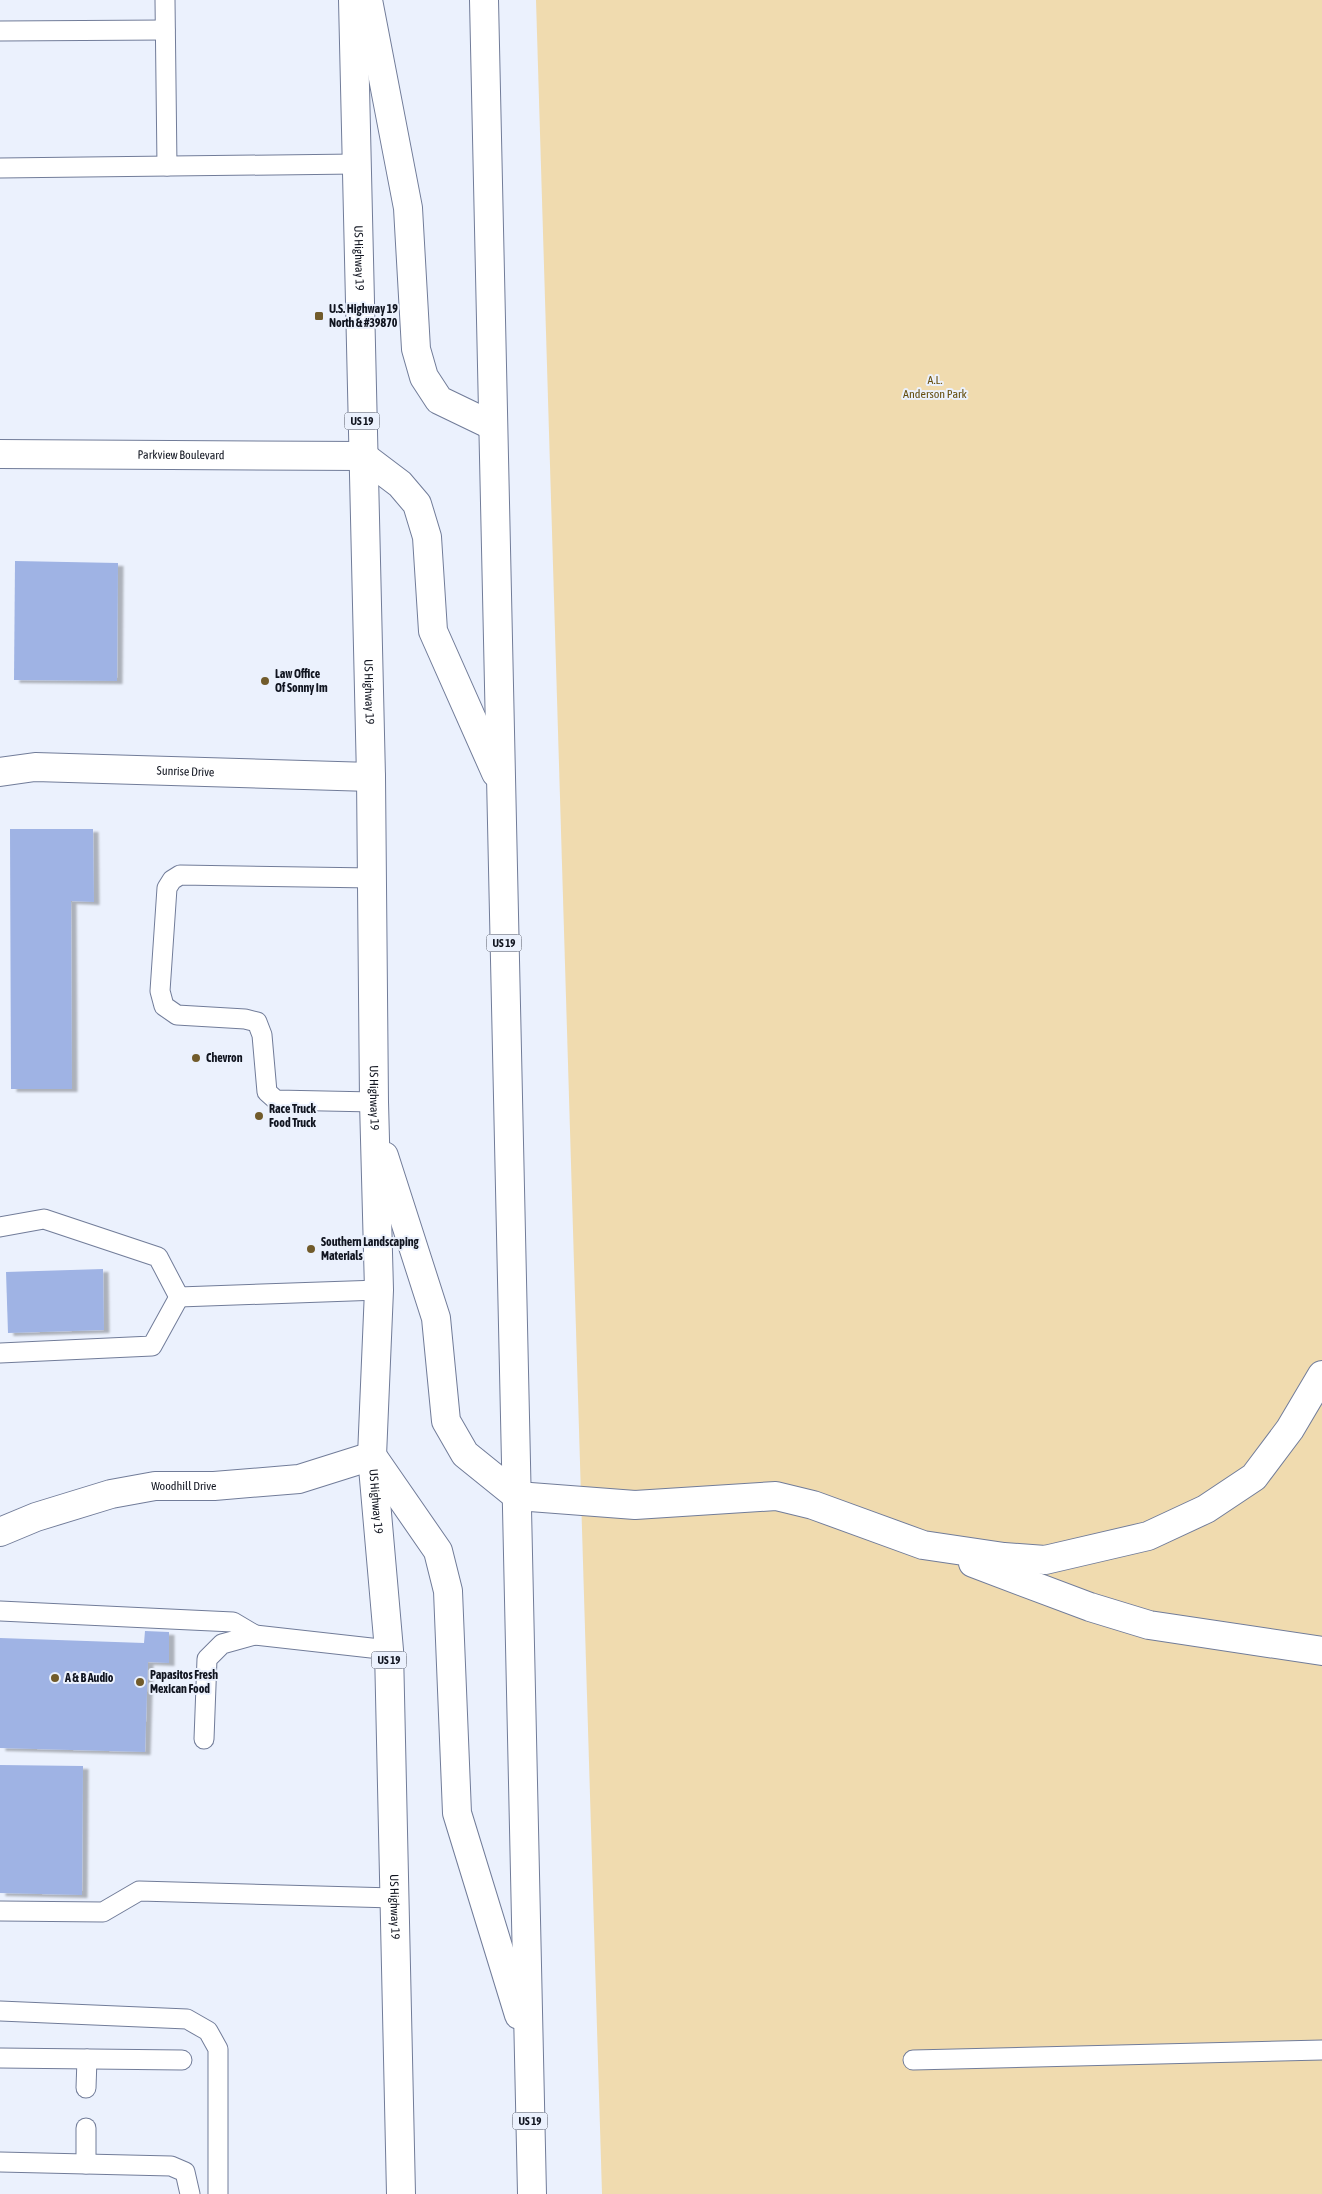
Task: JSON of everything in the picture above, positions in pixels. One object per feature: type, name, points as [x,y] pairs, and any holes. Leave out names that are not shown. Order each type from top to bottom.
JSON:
[{"type":"main road","name":"US Highway 19","points":[[353,0],[362,456],[371,777],[379,1290],[372,1456],[389,1650],[401,2194]]},
{"type":"main road","points":[[368,0],[408,208],[416,349],[424,377],[439,400],[493,426]]},
{"type":"main road","name":"US 19","points":[[484,0],[532,2194]]},
{"type":"main road","name":"Parkview Boulevard","points":[[0,454],[362,456]]},
{"type":"main road","points":[[362,456],[400,484],[417,504],[427,537],[433,631],[500,784]]},
{"type":"main road","name":"Sunrise Drive","points":[[0,772],[35,767],[371,777]]},
{"type":"main road","points":[[375,1114],[436,1318],[446,1421],[465,1454],[517,1496],[635,1504],[776,1496],[813,1504],[1090,1607],[1149,1625],[1322,1651]]},
{"type":"main road","points":[[923,1545],[1004,1557],[1045,1560],[1148,1536],[1206,1509],[1254,1477],[1290,1428],[1322,1376]]},
{"type":"main road","points":[[372,1456],[438,1551],[448,1591],[457,1813],[529,2048]]},
{"type":"main road","name":"Woodhill Drive","points":[[0,1532],[36,1518],[111,1494],[155,1486],[214,1486],[299,1479],[372,1456]]},
{"type":"lane","points":[[164,0],[167,166]]},
{"type":"lane","points":[[0,32],[165,30]]},
{"type":"lane","points":[[0,168],[356,164]]},
{"type":"lane","points":[[373,878],[180,875],[172,880],[167,888],[160,991],[164,1006],[177,1015],[245,1019],[257,1022],[262,1035],[267,1092],[276,1100],[375,1114]]},
{"type":"lane","points":[[0,1227],[44,1219],[158,1257],[179,1298]]},
{"type":"lane","points":[[179,1298],[379,1290]]},
{"type":"lane","points":[[0,1353],[152,1346],[179,1298]]},
{"type":"lane","points":[[0,1610],[234,1622],[255,1635]]},
{"type":"lane","points":[[204,1739],[207,1659],[222,1644],[255,1635],[389,1650]]},
{"type":"lane","points":[[0,1911],[104,1912],[139,1891],[394,1898]]},
{"type":"lane","points":[[0,2011],[187,2019],[208,2031],[218,2049],[218,2194]]},
{"type":"lane","points":[[913,2060],[1322,2050]]},
{"type":"lane","points":[[0,2058],[182,2060]]},
{"type":"lane","points":[[86,2088],[87,2059]]},
{"type":"lane","points":[[86,2128],[86,2164]]},
{"type":"lane","points":[[0,2162],[171,2166],[185,2172],[190,2194]]},
{"type":"green space","name":"A.L. Anderson Park","points":[[536,0],[1322,0],[1322,2194],[602,2194]]},
{"type":"building","points":[[15,561],[118,563],[117,681],[14,680]]},
{"type":"building","points":[[10,829],[93,829],[94,902],[71,901],[72,1089],[11,1089]]},
{"type":"building","points":[[103,1269],[104,1330],[8,1333],[6,1272]]},
{"type":"building","points":[[145,1631],[169,1632],[169,1663],[148,1662],[145,1752],[0,1748],[0,1638],[144,1643]]},
{"type":"building","points":[[0,1765],[83,1766],[82,1895],[0,1893]]},
{"type":"place","name":"U.S. Highway 19 North & #39870","points":[[319,316]]},
{"type":"place","name":"Law Office Of Sonny Im","points":[[265,681]]},
{"type":"place","name":"Chevron","points":[[196,1058]]},
{"type":"place","name":"Race Truck Food Truck","points":[[259,1116]]},
{"type":"place","name":"Southern Landscaping Materials","points":[[311,1249]]},
{"type":"place","name":"A & B Audio","points":[[55,1678]]},
{"type":"place","name":"Papasitos Fresh Mexican Food","points":[[140,1682]]}]
